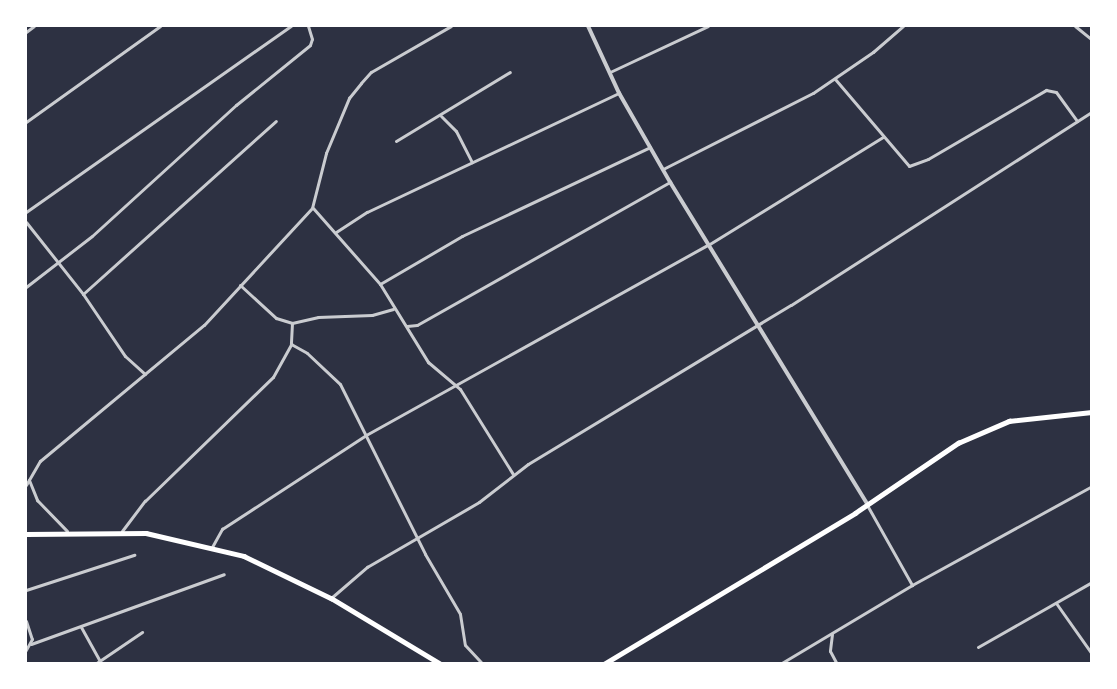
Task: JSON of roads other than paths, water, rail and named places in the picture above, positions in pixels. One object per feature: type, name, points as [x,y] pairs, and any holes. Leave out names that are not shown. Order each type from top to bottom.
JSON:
[{"type":"main road","points":[[604,663],[640,645],[980,431],[1047,415],[1092,412]]},
{"type":"main road","points":[[26,534],[122,531],[212,547],[277,570],[331,598],[441,663]]},
{"type":"street","points":[[26,32],[34,26]]},
{"type":"street","points":[[26,122],[160,26]]},
{"type":"street","points":[[26,212],[291,26]]},
{"type":"street","points":[[26,287],[56,261],[92,236],[236,105],[310,45],[312,39],[308,26]]},
{"type":"street","points":[[26,485],[40,461],[204,325],[312,208],[326,153],[349,98],[361,82],[371,72],[451,26]]},
{"type":"street","points":[[588,26],[619,93],[670,182],[867,504],[912,585]]},
{"type":"street","points":[[610,72],[708,26]]},
{"type":"street","points":[[663,169],[835,79],[903,26]]},
{"type":"street","points":[[1075,26],[1092,40]]},
{"type":"street","points":[[396,141],[441,116],[510,72]]},
{"type":"street","points":[[835,79],[904,163],[913,166],[1046,90],[1056,92],[1077,121]]},
{"type":"street","points":[[336,232],[367,212],[619,93]]},
{"type":"street","points":[[331,598],[367,567],[504,483],[535,459],[757,325],[1092,112]]},
{"type":"street","points":[[441,116],[452,125],[472,162]]},
{"type":"street","points":[[83,294],[276,121]]},
{"type":"street","points":[[212,547],[222,529],[366,435],[708,245],[883,137]]},
{"type":"street","points":[[380,284],[462,236],[506,219],[650,147]]},
{"type":"street","points":[[407,326],[417,325],[670,182]]},
{"type":"street","points":[[312,208],[336,232],[380,284],[393,309],[407,326],[428,362],[455,384],[513,474]]},
{"type":"street","points":[[26,222],[83,294],[125,356],[144,374]]},
{"type":"street","points":[[240,285],[276,318],[292,323],[318,317],[372,315],[393,309]]},
{"type":"street","points":[[122,531],[145,501],[273,377],[291,344],[292,323]]},
{"type":"street","points":[[291,344],[307,353],[340,384],[460,614],[465,645],[483,663]]},
{"type":"street","points":[[29,480],[37,500],[67,531]]},
{"type":"street","points":[[780,663],[912,585],[1092,486]]},
{"type":"street","points":[[26,590],[134,555]]},
{"type":"street","points":[[26,650],[31,644],[224,574]]},
{"type":"street","points":[[978,647],[1092,582]]},
{"type":"street","points":[[1056,603],[1092,654]]},
{"type":"street","points":[[26,621],[31,644]]},
{"type":"street","points":[[81,627],[99,660]]},
{"type":"street","points":[[94,663],[142,632]]},
{"type":"street","points":[[833,632],[830,651],[837,663]]}]
